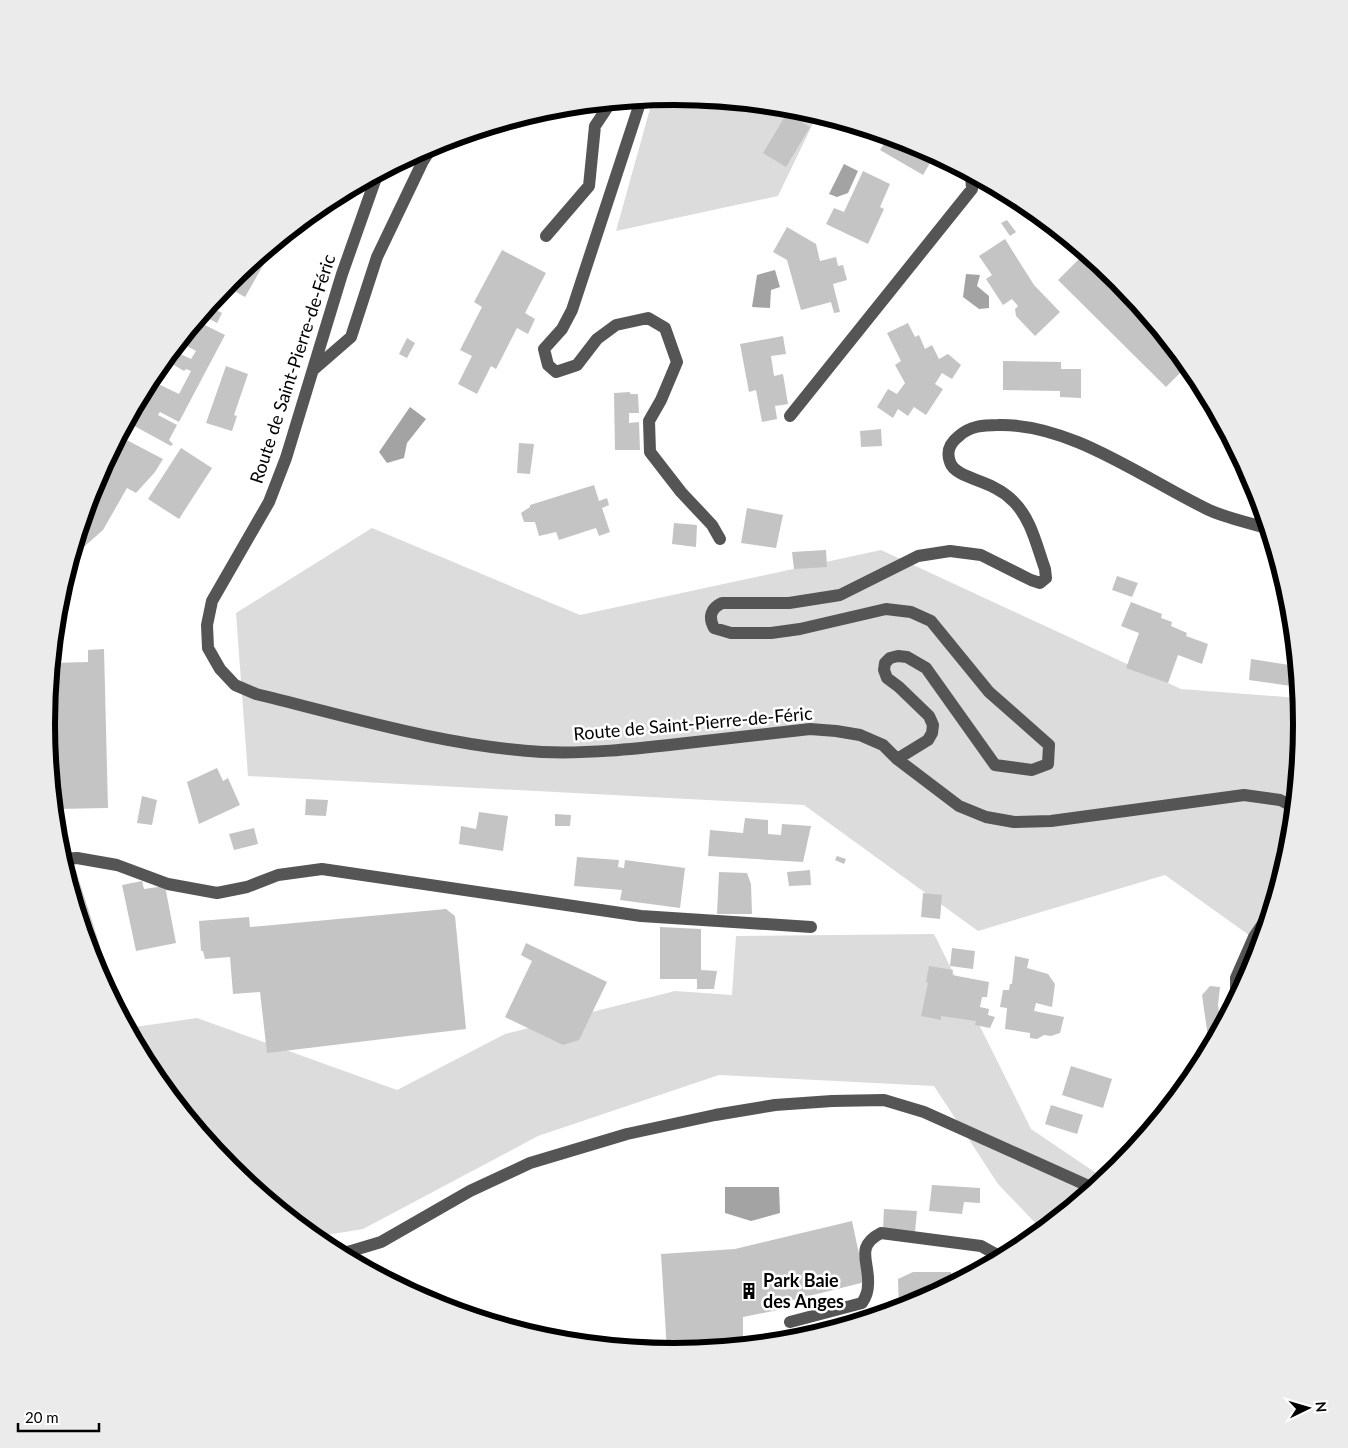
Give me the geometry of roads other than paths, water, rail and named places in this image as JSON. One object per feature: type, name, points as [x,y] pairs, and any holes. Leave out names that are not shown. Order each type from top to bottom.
[{"type":"street","points":[[639,106],[572,310],[562,329],[544,349],[548,365],[556,372],[577,365],[597,339],[616,325],[648,318],[665,328],[677,362],[661,400],[649,421],[650,452],[681,492],[712,525],[720,539]]},
{"type":"street","points":[[546,236],[589,186],[595,126],[607,109]]},
{"type":"street","points":[[313,370],[351,337],[377,257],[425,157]]},
{"type":"street","points":[[790,416],[972,189],[971,181]]},
{"type":"street","name":"Route de Saint-Pierre-de-Féric","points":[[373,184],[356,232],[286,458],[268,502],[212,601],[207,625],[208,648],[220,669],[236,685],[256,694],[435,738],[542,752],[586,753],[810,729],[860,735],[883,745],[897,759],[959,806],[986,817],[1014,822],[1051,821],[1244,795],[1280,800],[1288,804]]},
{"type":"street","points":[[897,759],[928,740],[932,733],[933,725],[929,716],[887,678],[884,670],[885,663],[890,658],[898,656],[907,657],[926,668],[995,765],[1032,770],[1048,764],[1050,744],[990,692],[931,621],[911,612],[886,609],[800,630],[771,633],[730,633],[714,628],[710,622],[711,613],[716,606],[722,603],[789,603],[840,595],[918,556],[950,551],[981,555],[1040,583],[1046,578],[1045,569],[1025,517],[1014,502],[994,487],[963,474],[950,465],[948,452],[953,440],[965,430],[984,425],[1012,424],[1046,430],[1086,446],[1211,511],[1260,526]]},
{"type":"street","points":[[1280,800],[1289,799]]},
{"type":"street","points":[[70,858],[117,865],[168,884],[217,893],[247,887],[278,875],[322,869],[641,916],[811,927]]},
{"type":"street","points":[[1236,983],[1236,978],[1256,934]]},
{"type":"street","points":[[350,1251],[381,1242],[470,1191],[530,1163],[627,1134],[714,1114],[775,1105],[884,1100],[924,1112],[1086,1185]]},
{"type":"street","points":[[790,1322],[862,1303],[867,1294],[869,1282],[864,1254],[868,1243],[873,1237],[881,1233],[982,1246],[995,1253]]},
{"type":"place","name":"Park Baie des Anges","points":[[749,1291]]}]
